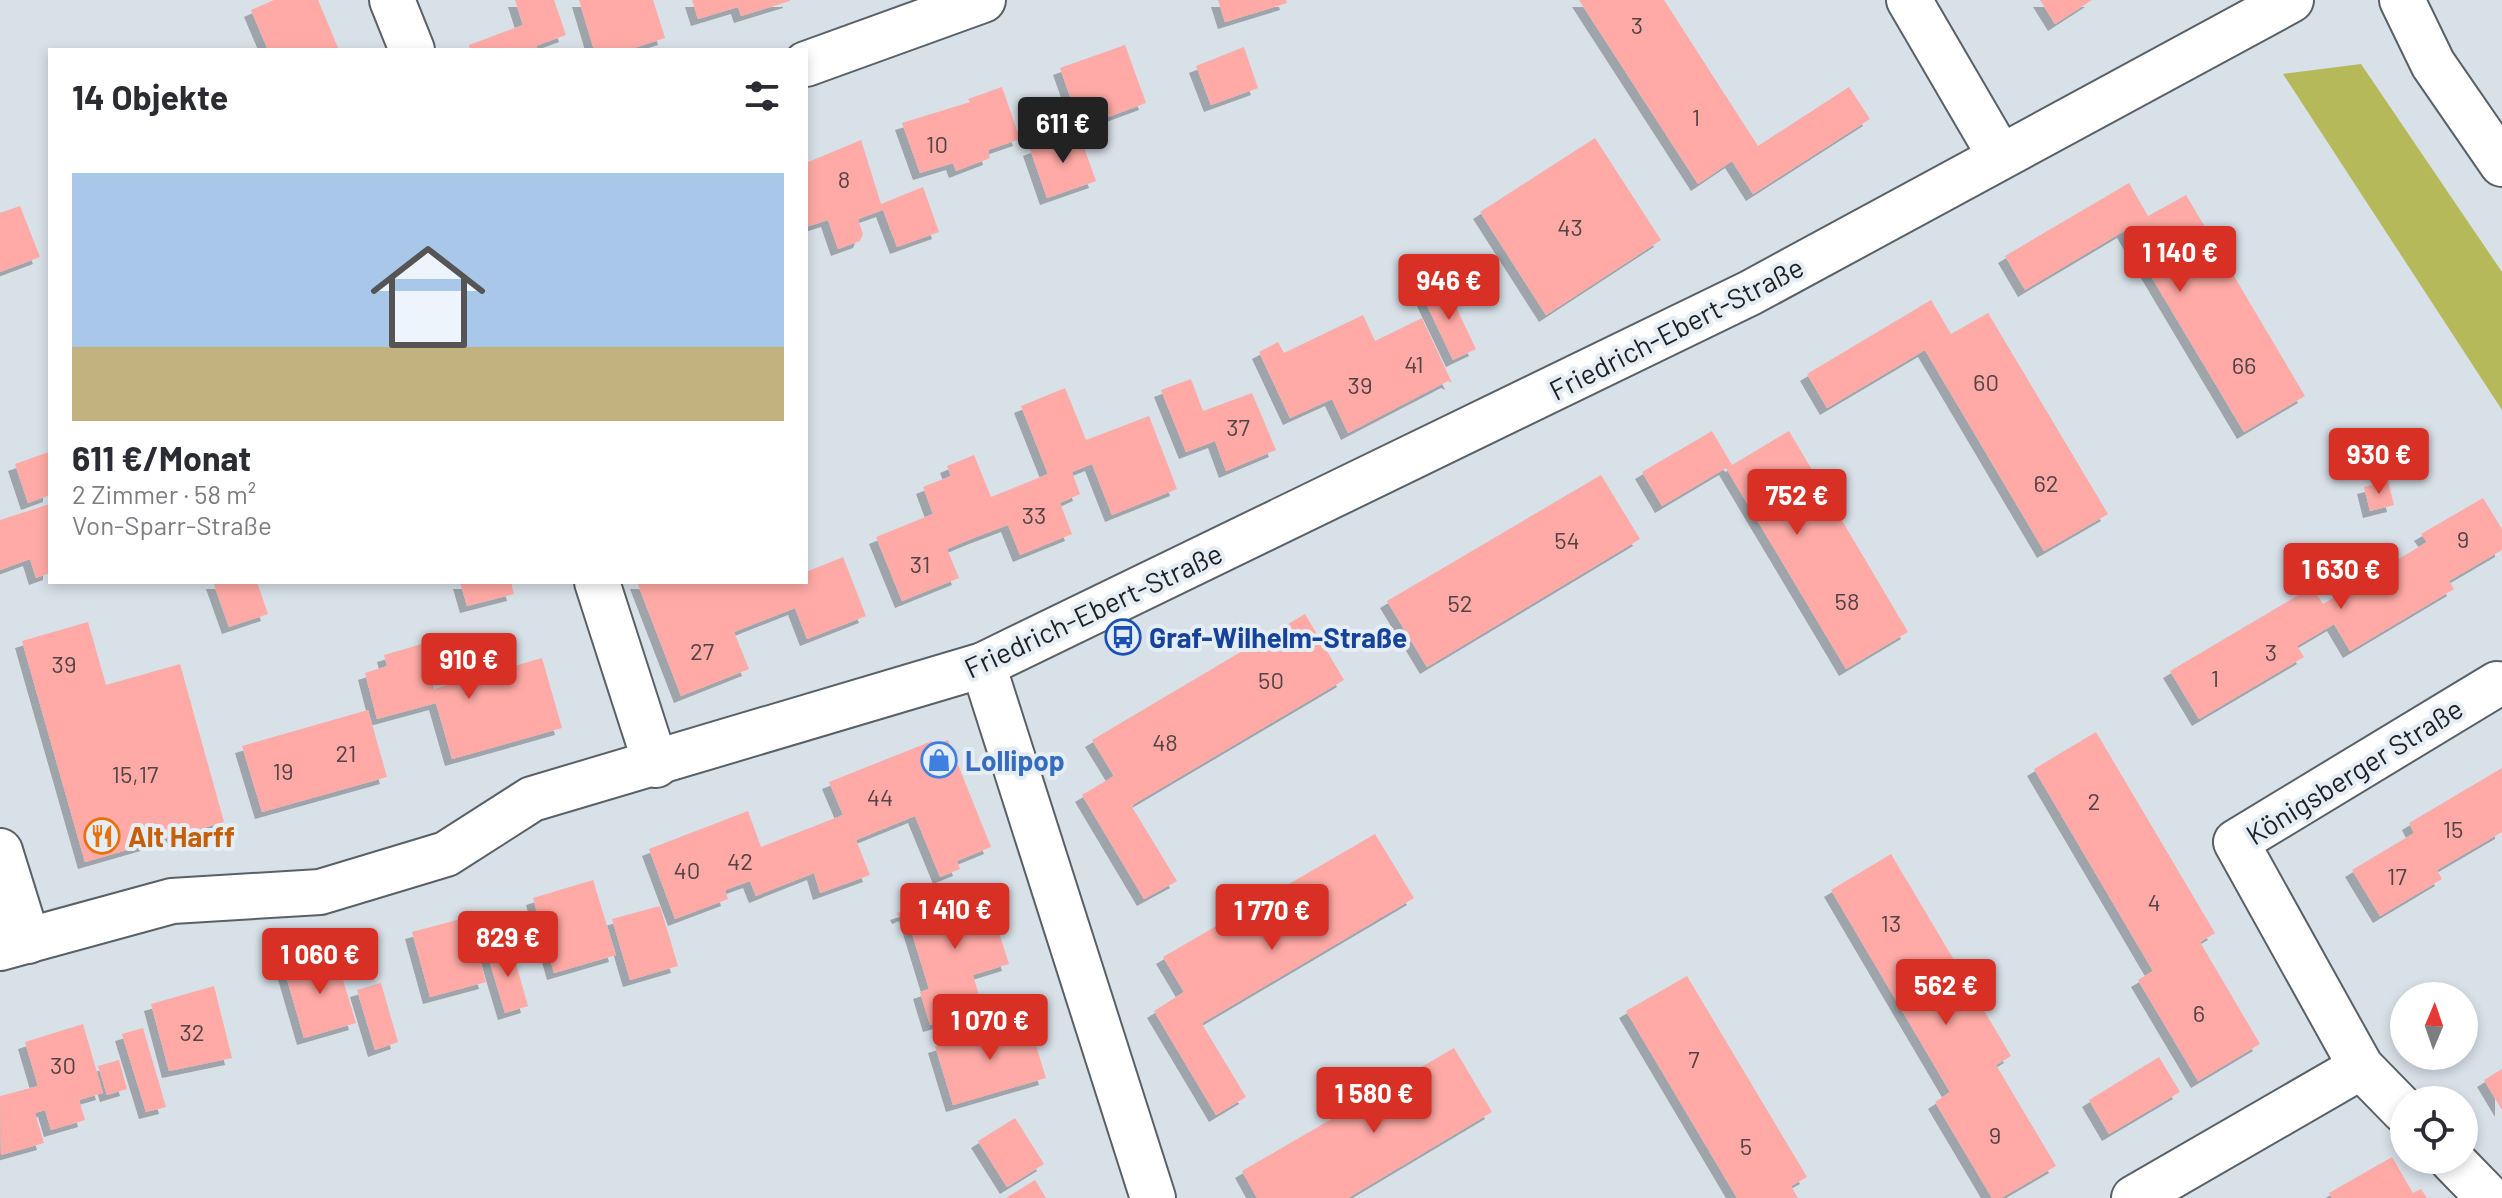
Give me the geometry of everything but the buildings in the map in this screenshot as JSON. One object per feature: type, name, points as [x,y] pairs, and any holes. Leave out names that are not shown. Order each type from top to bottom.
[{"type":"street","points":[[392,0],[411,48]]},
{"type":"street","points":[[808,63],[983,0]]},
{"type":"street","points":[[1909,0],[2000,156]]},
{"type":"street","name":"Friedrich-Ebert-Straße","points":[[14,945],[172,901],[320,892],[446,854],[532,799],[656,765],[983,665],[1750,293],[2291,0]]},
{"type":"street","points":[[2402,0],[2433,64],[2502,164]]},
{"type":"street","points":[[598,584],[656,765]]},
{"type":"street","points":[[983,665],[1153,1198]]},
{"type":"street","name":"Königsberger Straße","points":[[2390,1097],[2361,1067],[2236,842],[2497,684]]},
{"type":"street","points":[[0,851],[14,945]]},
{"type":"street","points":[[2134,1198],[2361,1067]]},
{"type":"street","points":[[2466,1174],[2489,1198]]},
{"type":"green space","points":[[2361,64],[2502,272],[2502,410],[2283,74]]},
{"type":"place","name":"Graf-Wilhelm-Straße","points":[[1123,637]]},
{"type":"place","name":"Lollipop","points":[[939,760]]},
{"type":"place","name":"Alt Harff","points":[[102,836]]}]
